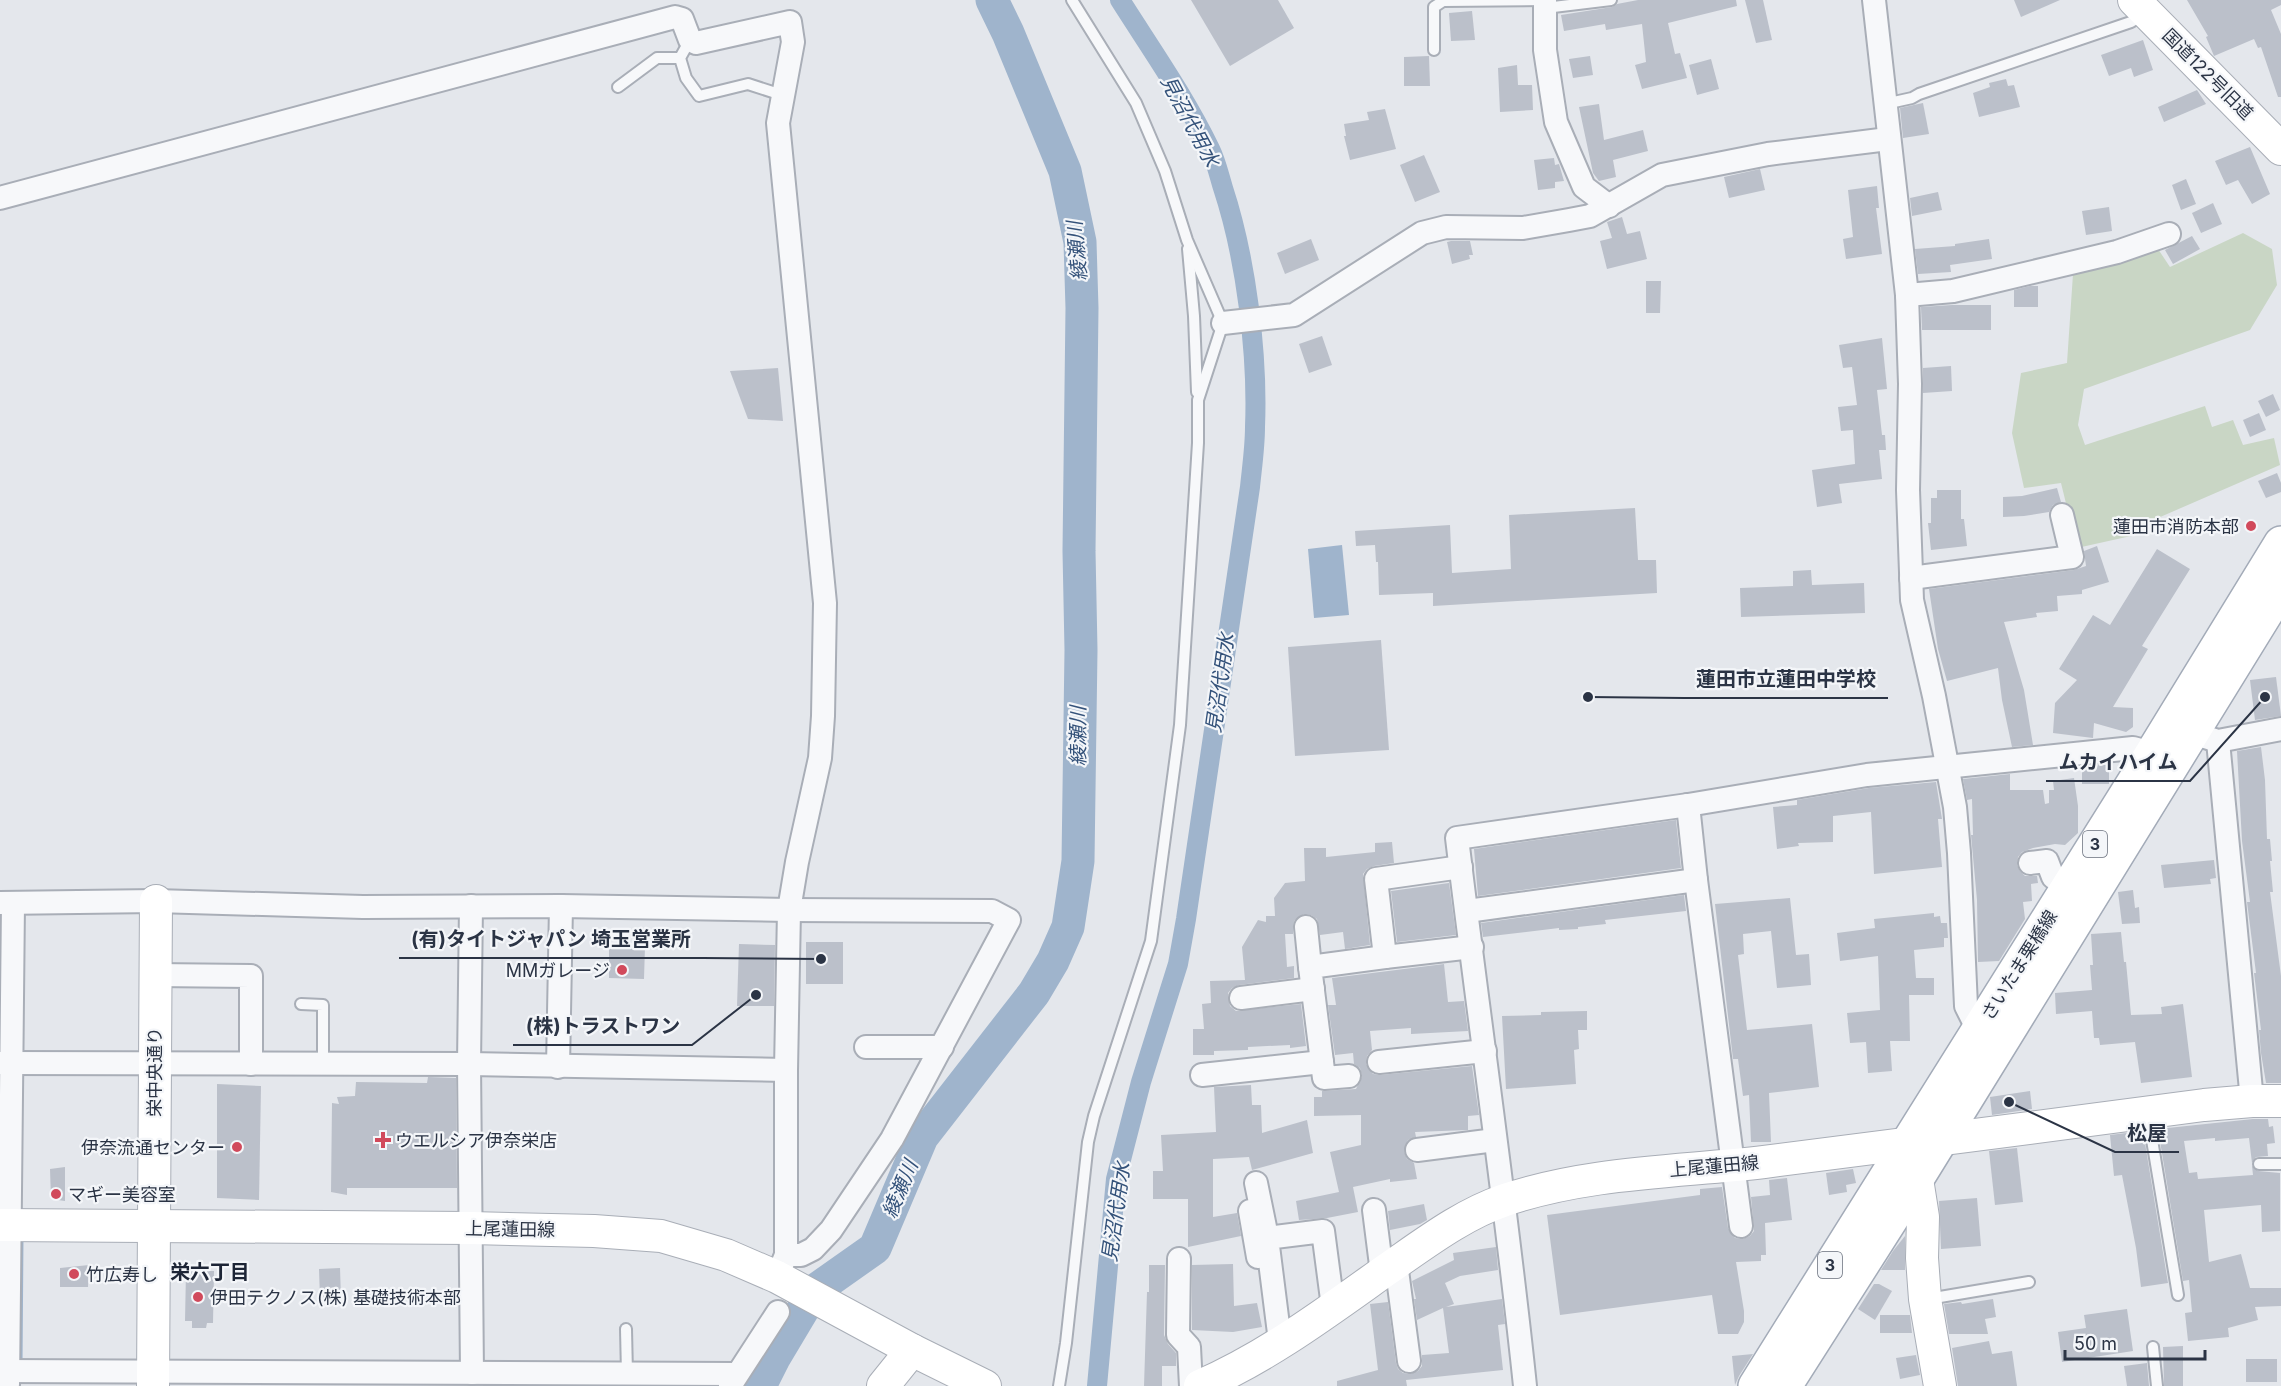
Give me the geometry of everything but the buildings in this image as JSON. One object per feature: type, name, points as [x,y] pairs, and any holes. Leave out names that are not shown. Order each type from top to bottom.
[{"type":"main road","name":"国道122号旧道","points":[[2140,6],[2278,138]]},
{"type":"main road","name":"さいたま栗橋線","points":[[1755,1386],[1908,1145],[2281,543]]},
{"type":"main road","name":"さいたま栗橋線","points":[[1785,1386],[1941,1140],[2205,737],[2281,589]]},
{"type":"main road","name":"栄中央通り","points":[[153,1379],[156,901]]},
{"type":"main road","name":"上尾蓮田線","points":[[1200,1386],[1236,1378],[1276,1345],[1455,1222],[1503,1201],[1552,1187],[1642,1173],[1733,1166],[1908,1145],[2148,1112],[2266,1101]]},
{"type":"main road","points":[[1908,1145],[1917,1179],[1923,1217],[1922,1258],[1925,1299],[1940,1386]]},
{"type":"main road","name":"上尾蓮田線","points":[[5,1226],[471,1228],[594,1231],[661,1236],[788,1274],[912,1350],[985,1386]]},
{"type":"main road","points":[[883,1386],[912,1350]]},
{"type":"street","points":[[1874,0],[1907,295],[1912,600],[1955,807],[1966,1006],[1978,1030]]},
{"type":"street","points":[[1545,3],[1545,50],[1556,122],[1584,187],[1609,206]]},
{"type":"street","points":[[0,198],[675,18],[682,19],[685,49],[696,43],[790,22],[793,42],[778,123],[825,615],[820,758],[789,910],[786,1070],[788,1274]]},
{"type":"street","points":[[1230,322],[1294,315],[1422,233],[1461,226],[1523,228],[1590,216],[1662,175],[1768,154],[1888,140]]},
{"type":"street","points":[[1907,295],[1953,291],[2117,252],[2169,234]]},
{"type":"street","points":[[1911,578],[2072,557],[2062,515]]},
{"type":"street","points":[[2266,1101],[2205,737],[2281,729]]},
{"type":"street","points":[[1525,1386],[1508,1226],[1457,838],[1688,805],[1867,775],[2133,748],[2152,753]]},
{"type":"street","points":[[1688,805],[1741,1226]]},
{"type":"street","points":[[2030,863],[2047,861],[2053,878],[2068,887]]},
{"type":"street","points":[[1385,957],[1376,879],[1461,867]]},
{"type":"street","points":[[1467,911],[1696,880]]},
{"type":"street","points":[[778,1312],[733,1380],[627,1374],[472,1373],[294,1379],[6,1376],[7,903],[156,901],[363,907],[561,906],[992,911],[1009,920],[892,1139],[831,1230],[813,1249],[801,1256],[788,1274]]},
{"type":"street","points":[[471,906],[469,1064],[472,1373]]},
{"type":"street","points":[[558,1067],[561,906]]},
{"type":"street","points":[[1306,927],[1324,1078],[1349,1076]]},
{"type":"street","points":[[1310,967],[1472,947]]},
{"type":"street","points":[[154,975],[251,976],[251,1064]]},
{"type":"street","points":[[1241,998],[1313,989]]},
{"type":"street","points":[[866,1047],[942,1047]]},
{"type":"street","points":[[1379,1062],[1485,1051]]},
{"type":"street","points":[[1202,1075],[1322,1062]]},
{"type":"street","points":[[6,1063],[469,1064],[786,1070]]},
{"type":"street","points":[[1417,1150],[1495,1140]]},
{"type":"street","points":[[1256,1183],[1267,1238],[1276,1345]]},
{"type":"street","points":[[1374,1210],[1409,1361]]},
{"type":"street","points":[[1250,1211],[1276,1345]]},
{"type":"street","points":[[1267,1238],[1323,1231],[1333,1307]]},
{"type":"street","points":[[1179,1259],[1178,1335],[1189,1347],[1191,1386]]},
{"type":"lane","points":[[1072,0],[1136,103],[1165,171],[1187,240],[1230,322],[1198,400]]},
{"type":"lane","points":[[1434,50],[1434,7],[1443,1],[1545,3],[1611,0]]},
{"type":"lane","points":[[1885,104],[1912,98],[2131,22],[2140,6]]},
{"type":"lane","points":[[618,87],[657,58],[685,49],[686,78],[699,96],[748,84],[782,95]]},
{"type":"lane","points":[[1059,1386],[1066,1343],[1088,1142],[1094,1116],[1151,941],[1180,725],[1198,443],[1194,316],[1187,240]]},
{"type":"lane","points":[[302,1004],[323,1005],[323,1064]]},
{"type":"lane","points":[[2148,1112],[2178,1295]]},
{"type":"lane","points":[[2259,1164],[2281,1164]]},
{"type":"lane","points":[[1925,1299],[2029,1282]]},
{"type":"lane","points":[[626,1329],[627,1374]]},
{"type":"lane","points":[[2152,1347],[2157,1386]]},
{"type":"green space","points":[[2243,233],[2272,249],[2277,285],[2250,330],[2084,389],[2078,425],[2085,445],[2205,406],[2212,427],[2233,420],[2243,445],[2274,438],[2280,465],[2151,521],[2131,536],[2077,548],[2061,483],[2024,488],[2012,433],[2021,373],[2067,363],[2073,274],[2156,246],[2170,267]]},
{"type":"water","points":[[1342,545],[1349,615],[1314,618],[1308,549]]},
{"type":"waterway","name":"綾瀬川","points":[[760,1386],[814,1291],[875,1248],[922,1137],[1034,993],[1053,961],[1068,927],[1078,861],[1081,650],[1079,551],[1082,308],[1080,242],[1065,171],[992,0]]},
{"type":"waterway","name":"見沼代用水","points":[[1097,1386],[1116,1179],[1141,1082],[1178,964],[1250,487],[1255,427],[1254,369],[1249,306],[1238,245],[1216,163],[1190,111],[1120,0]]},
{"type":"waterway","points":[[20,1365],[21,1236]]},
{"type":"place","name":"蓮田市消防本部","points":[[2251,526]]},
{"type":"place","name":"蓮田市立蓮田中学校","points":[[1588,697]]},
{"type":"place","name":"ムカイハイム","points":[[2265,697]]},
{"type":"place","name":"(有)タイトジャパン 埼玉営業所","points":[[821,959]]},
{"type":"place","name":"MMガレージ","points":[[622,970]]},
{"type":"place","name":"(株)トラストワン","points":[[756,995]]},
{"type":"place","name":"松屋","points":[[2009,1102]]},
{"type":"place","name":"ウエルシア伊奈栄店","points":[[383,1140]]},
{"type":"place","name":"伊奈流通センター","points":[[237,1147]]},
{"type":"place","name":"マギー美容室","points":[[56,1194]]},
{"type":"place","name":"竹広寿し","points":[[74,1274]]},
{"type":"place","name":"伊田テクノス(株) 基礎技術本部","points":[[198,1297]]},
{"type":"district","name":"栄六丁目","points":[[210,1272]]}]
